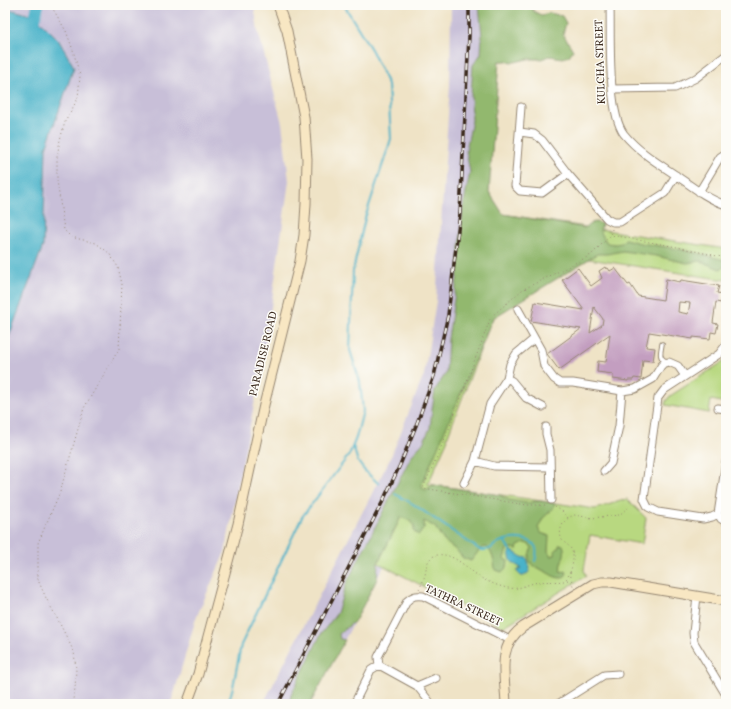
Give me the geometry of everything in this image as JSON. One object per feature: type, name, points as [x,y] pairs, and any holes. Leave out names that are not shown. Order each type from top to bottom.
[{"type":"street","name":"PARADISE ROAD","points":[[187,704],[198,674],[238,524],[264,405],[300,261],[304,235],[307,159],[304,117],[286,31],[278,5]]},
{"type":"street","name":"KULCHA STREET","points":[[610,5],[612,89],[615,113],[623,133],[640,151],[699,192],[726,205]]},
{"type":"street","points":[[612,89],[675,88],[696,78],[726,55]]},
{"type":"street","points":[[522,107],[515,186],[520,190],[542,193],[568,174]]},
{"type":"street","points":[[520,132],[534,134],[542,140],[568,174],[607,219],[613,222],[620,222],[665,193],[676,175]]},
{"type":"street","points":[[699,192],[720,157],[726,153]]},
{"type":"street","points":[[518,309],[541,350],[544,366],[554,380],[560,383],[573,383],[622,391],[635,389],[653,379],[661,366],[668,362],[678,366],[685,376]]},
{"type":"street","points":[[464,483],[475,462],[490,404],[506,378],[510,364],[516,354],[534,339]]},
{"type":"street","points":[[718,514],[703,519],[658,512],[648,507],[644,499],[658,398],[664,390],[719,354],[726,345]]},
{"type":"street","points":[[506,378],[512,381],[526,398],[543,407]]},
{"type":"street","points":[[604,472],[611,463],[619,426],[622,391]]},
{"type":"street","points":[[718,408],[726,409]]},
{"type":"street","points":[[546,427],[550,450],[551,500]]},
{"type":"street","points":[[475,462],[494,466],[550,467]]},
{"type":"street","points":[[726,462],[718,514],[721,519],[726,522]]},
{"type":"street","points":[[506,704],[504,658],[506,648],[510,640],[516,632],[523,627],[585,588],[602,582],[611,582],[726,601]]},
{"type":"street","name":"TATHRA STREET","points":[[354,704],[371,670],[379,665],[378,657],[406,601],[410,597],[417,595],[423,596],[510,640]]},
{"type":"street","points":[[697,596],[693,634],[694,642],[726,695]]},
{"type":"street","points":[[379,665],[418,686],[430,701]]},
{"type":"street","points":[[558,704],[604,675],[618,674]]},
{"type":"street","points":[[418,686],[436,678]]},
{"type":"lane","points":[[662,344],[660,355],[661,358],[668,362]]},
{"type":"path","points":[[48,5],[53,9],[66,31],[74,50],[80,76],[78,98],[66,122],[60,140],[57,157],[57,180],[64,230],[71,237],[96,243],[109,253],[118,266],[122,284],[119,349],[84,408],[60,492],[38,543],[38,580],[74,652],[76,669],[75,689],[72,704]]},
{"type":"path","points":[[613,222],[611,235],[726,258]]},
{"type":"path","points":[[566,580],[572,563],[572,550],[564,542],[560,535],[561,527],[565,521],[574,515],[588,518],[619,514],[628,508]]},
{"type":"path","points":[[417,595],[417,592],[425,577],[426,567],[432,558],[436,556],[452,558],[465,564],[470,570],[483,579],[506,587],[513,588],[539,582],[561,582],[566,580],[572,582]]},
{"type":"path","points":[[570,571],[574,586]]},
{"type":"shaded area","points":[[5,5],[254,5],[258,31],[282,123],[289,181],[265,349],[225,552],[196,618],[171,704],[5,704]]},
{"type":"shaded area","points":[[451,5],[500,5],[499,61],[489,192],[478,281],[416,486],[379,564],[384,566],[310,704],[263,704],[390,459],[424,375],[436,301],[450,85]]},
{"type":"green space","points":[[479,5],[533,5],[533,11],[541,15],[550,13],[562,16],[566,23],[563,34],[573,50],[569,56],[563,58],[550,56],[541,59],[527,59],[515,62],[499,61],[489,192],[503,214],[585,228],[591,223],[597,222],[602,224],[600,231],[607,243],[622,243],[625,239],[640,243],[679,249],[725,260],[726,266],[720,269],[700,261],[687,263],[623,251],[597,254],[493,318],[422,484],[422,488],[426,490],[433,485],[500,495],[509,500],[526,503],[539,501],[555,503],[553,509],[543,518],[538,528],[541,533],[549,536],[548,551],[551,556],[555,555],[555,551],[560,544],[563,545],[564,556],[560,568],[561,572],[567,571],[566,575],[562,578],[556,577],[532,565],[529,554],[532,548],[530,545],[525,543],[518,546],[517,550],[514,548],[507,549],[504,559],[508,561],[507,567],[502,572],[495,570],[491,552],[487,547],[481,548],[471,561],[463,558],[457,551],[444,541],[435,527],[424,521],[424,528],[419,535],[414,532],[412,522],[401,517],[378,563],[377,579],[355,621],[339,634],[340,639],[345,640],[310,704],[289,704],[291,695],[321,634],[337,613],[346,584],[396,486],[412,455],[423,443],[430,428],[435,390],[446,373],[448,339],[458,273],[463,207],[470,172],[466,151],[472,120],[471,95],[473,65],[481,54],[482,36]]},
{"type":"green space","points":[[489,192],[503,214],[726,249],[726,280],[589,259],[493,317],[447,438],[448,439],[428,484],[595,509],[627,499],[646,518],[642,544],[590,535],[584,570],[586,576],[503,627],[378,563],[416,486],[435,443]]},
{"type":"green space","points":[[726,360],[726,403],[711,400],[709,413],[665,405],[670,396]]},
{"type":"water","points":[[13,10],[35,16],[58,39],[74,67],[46,148],[43,246],[5,347],[5,12]]},
{"type":"water","points":[[511,550],[522,557],[527,558],[530,568],[529,572],[524,576],[521,576],[517,572],[521,568],[511,560],[509,552]]},
{"type":"building","points":[[605,267],[610,271],[615,268],[628,285],[630,284],[638,296],[663,300],[666,279],[719,286],[717,293],[722,294],[721,303],[716,302],[713,323],[718,324],[716,333],[711,332],[710,339],[693,337],[693,339],[649,332],[646,347],[655,348],[653,361],[643,360],[641,379],[634,378],[633,380],[628,381],[613,379],[613,374],[597,372],[598,361],[606,362],[610,334],[559,370],[547,354],[581,329],[531,321],[535,302],[584,310],[562,280],[578,268],[591,286],[602,278],[599,271]],"holes":[[[679,302],[690,303],[688,314],[678,312]],[[594,307],[603,319],[602,325],[590,333]]]},
{"type":"waterway","points":[[32,32],[38,5]]},
{"type":"waterway","points":[[228,704],[233,687],[241,645],[302,517],[349,455],[356,438],[363,411],[360,382],[350,350],[353,271],[365,218],[391,139],[388,85],[372,51],[344,5]]},
{"type":"waterway","points":[[353,446],[358,462],[379,484]]},
{"type":"waterway","points":[[395,494],[413,504],[480,550],[491,548],[499,542],[506,540],[520,539],[529,541],[536,548],[535,561]]},
{"type":"waterway","points":[[504,540],[511,552]]},
{"type":"railway","points":[[278,704],[382,503],[400,465],[434,376],[448,315],[460,213],[469,36],[469,5]]}]
